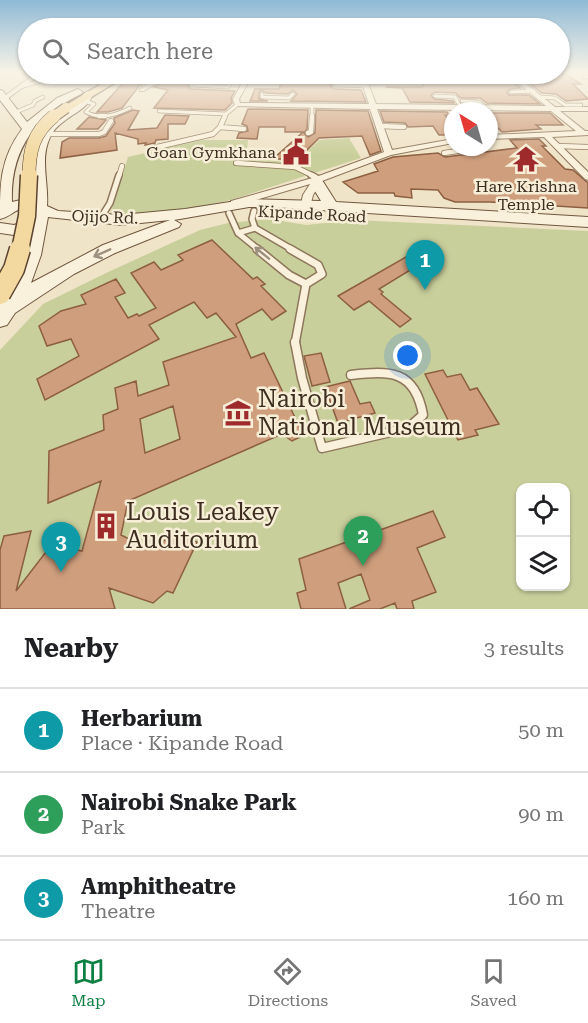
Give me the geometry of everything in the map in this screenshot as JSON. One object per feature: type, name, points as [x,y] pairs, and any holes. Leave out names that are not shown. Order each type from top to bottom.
[{"type":"main road","points":[[2,211],[1,180],[12,147],[25,127],[64,99]]},
{"type":"main road","points":[[0,267],[14,226],[20,148],[30,132],[61,108],[78,99]]},
{"type":"main road","points":[[3,307],[27,271],[36,243],[39,154],[45,134],[81,99]]},
{"type":"main road","points":[[8,105],[39,115]]},
{"type":"main road","points":[[8,105],[25,127]]},
{"type":"main road","points":[[3,307],[8,282],[23,244],[28,212],[29,159],[34,140],[61,108]]},
{"type":"main road","points":[[311,195],[331,206]]},
{"type":"main road","name":"Kipande Road","points":[[38,215],[125,228],[254,211],[311,195],[331,206],[588,222]]},
{"type":"main road","name":"Kipande Road","points":[[213,209],[311,195],[588,229]]},
{"type":"main road","name":"Ojijo Rd.","points":[[2,211],[25,203],[38,215],[149,219],[213,209]]},
{"type":"main road","points":[[0,228],[19,229],[38,215]]},
{"type":"main road","points":[[3,307],[82,263],[148,232],[176,223]]},
{"type":"street","points":[[236,99],[237,105],[273,102],[312,107],[444,105]]},
{"type":"street","points":[[371,99],[389,153]]},
{"type":"street","points":[[544,99],[586,134]]},
{"type":"street","points":[[498,108],[584,107]]},
{"type":"street","points":[[545,134],[588,177]]},
{"type":"street","points":[[498,137],[586,134]]},
{"type":"street","points":[[213,209],[282,191],[311,195],[389,153],[444,143]]},
{"type":"street","points":[[282,191],[311,195]]},
{"type":"lane","points":[[8,105],[33,105],[38,99]]},
{"type":"lane","points":[[90,99],[94,104],[86,112],[90,115],[116,115],[130,108]]},
{"type":"lane","points":[[267,99],[273,102],[283,99]]},
{"type":"lane","points":[[557,99],[565,105],[584,107]]},
{"type":"lane","points":[[153,148],[213,134],[220,127],[226,114],[237,105]]},
{"type":"lane","points":[[308,133],[311,132],[312,107]]},
{"type":"lane","points":[[159,111],[226,114]]},
{"type":"lane","points":[[45,134],[99,134],[104,132],[111,121]]},
{"type":"lane","points":[[380,126],[404,127]]},
{"type":"lane","points":[[220,127],[244,129]]},
{"type":"lane","points":[[557,146],[588,147]]},
{"type":"lane","points":[[236,163],[295,167],[311,195]]},
{"type":"lane","points":[[100,219],[110,203],[122,166]]},
{"type":"lane","points":[[254,211],[252,219],[255,228],[318,265],[322,274],[306,284],[295,341],[302,378],[322,448],[408,428],[423,415],[422,407],[410,380],[405,376],[389,372],[351,375]]},
{"type":"lane","points":[[229,213],[238,233],[289,275],[306,284]]},
{"type":"lane","points":[[238,233],[255,228]]},
{"type":"green space","points":[[349,138],[361,158],[231,200],[170,213],[109,217],[128,157],[202,140],[248,140],[246,158],[264,157],[265,160],[288,162],[301,168],[312,163],[303,156],[319,140]]},
{"type":"green space","points":[[270,219],[306,225],[354,220],[588,231],[588,609],[0,609],[0,350],[43,304],[200,230],[228,223]]},
{"type":"building","points":[[108,99],[129,99],[122,108],[97,112]]},
{"type":"building","points":[[161,99],[231,99],[232,103],[225,110],[154,108]]},
{"type":"building","points":[[365,99],[366,102],[291,101]]},
{"type":"building","points":[[409,99],[454,102],[410,102]]},
{"type":"building","points":[[482,99],[534,99],[540,104],[498,103]]},
{"type":"building","points":[[248,109],[308,110],[307,129],[304,133],[308,137],[315,133],[316,110],[368,111],[381,151],[370,155],[362,136],[319,138],[295,162],[290,159],[273,159],[303,132],[285,132],[285,127],[259,127],[257,139],[237,138],[239,133],[248,131],[247,126],[242,124]]},
{"type":"building","points":[[133,110],[139,111],[128,130],[157,128],[165,115],[189,116],[185,124],[168,124],[168,139],[156,140],[155,143],[145,145],[146,143],[138,144],[138,139],[115,133],[117,150],[60,158],[62,142],[69,138],[106,136],[115,123],[114,118]]},
{"type":"building","points":[[380,111],[444,112],[444,135],[439,135],[433,126],[408,127],[405,123],[384,122]]},
{"type":"building","points":[[498,113],[550,113],[563,125],[536,125],[541,129],[502,132],[498,128]]},
{"type":"building","points":[[89,117],[106,120],[98,129],[77,129]]},
{"type":"building","points":[[539,139],[546,146],[542,146],[565,169],[573,170],[588,183],[588,208],[455,202],[444,198],[438,190],[411,189],[412,198],[395,196],[394,193],[358,193],[343,182],[378,171],[374,164],[393,157],[438,153],[445,157],[498,156],[498,150],[517,148],[510,140]]},
{"type":"building","points":[[212,240],[253,279],[257,277],[265,284],[261,286],[286,311],[272,320],[262,309],[236,324],[251,358],[264,353],[300,428],[300,437],[292,441],[282,434],[128,501],[121,535],[149,549],[178,533],[197,542],[173,593],[167,591],[153,603],[109,588],[115,609],[0,609],[0,550],[4,536],[31,531],[16,591],[52,544],[82,551],[101,481],[48,503],[49,451],[104,430],[103,415],[118,409],[115,388],[136,381],[138,396],[169,385],[163,362],[236,337],[216,313],[207,318],[194,302],[149,325],[159,339],[45,400],[37,379],[79,356],[71,339],[47,346],[39,326],[61,311],[86,304],[81,295],[116,279],[125,293],[115,297],[128,318],[137,314],[139,316],[156,308],[131,273],[154,262],[161,270],[183,260],[178,255]],"holes":[[[173,406],[180,439],[145,453],[140,419]]]},
{"type":"building","points":[[413,253],[425,261],[379,289],[383,292],[381,294],[411,319],[400,327],[369,301],[354,310],[338,296]]},
{"type":"building","points":[[321,353],[330,382],[312,386],[304,356]]},
{"type":"building","points":[[443,370],[447,377],[461,374],[470,390],[477,388],[499,424],[475,430],[478,435],[458,440],[425,374]]},
{"type":"building","points":[[350,381],[360,404],[370,402],[375,413],[338,423],[325,387]]},
{"type":"building","points":[[433,511],[445,537],[417,548],[436,592],[412,601],[414,609],[397,609],[395,603],[380,609],[349,609],[370,600],[361,574],[338,583],[346,609],[301,609],[297,593],[306,590],[299,559]]},
{"type":"place","name":"Goan Gymkhana","points":[[296,152]]},
{"type":"place","name":"Hare Krishna Temple","points":[[526,159]]},
{"type":"place","name":"Herbarium","points":[[425,290]]},
{"type":"place","name":"Nairobi National Museum","points":[[238,413]]},
{"type":"place","name":"Louis Leakey Auditorium","points":[[106,526]]},
{"type":"place","name":"Nairobi Snake Park","points":[[363,566]]},
{"type":"place","name":"Amphitheatre","points":[[61,572]]}]
